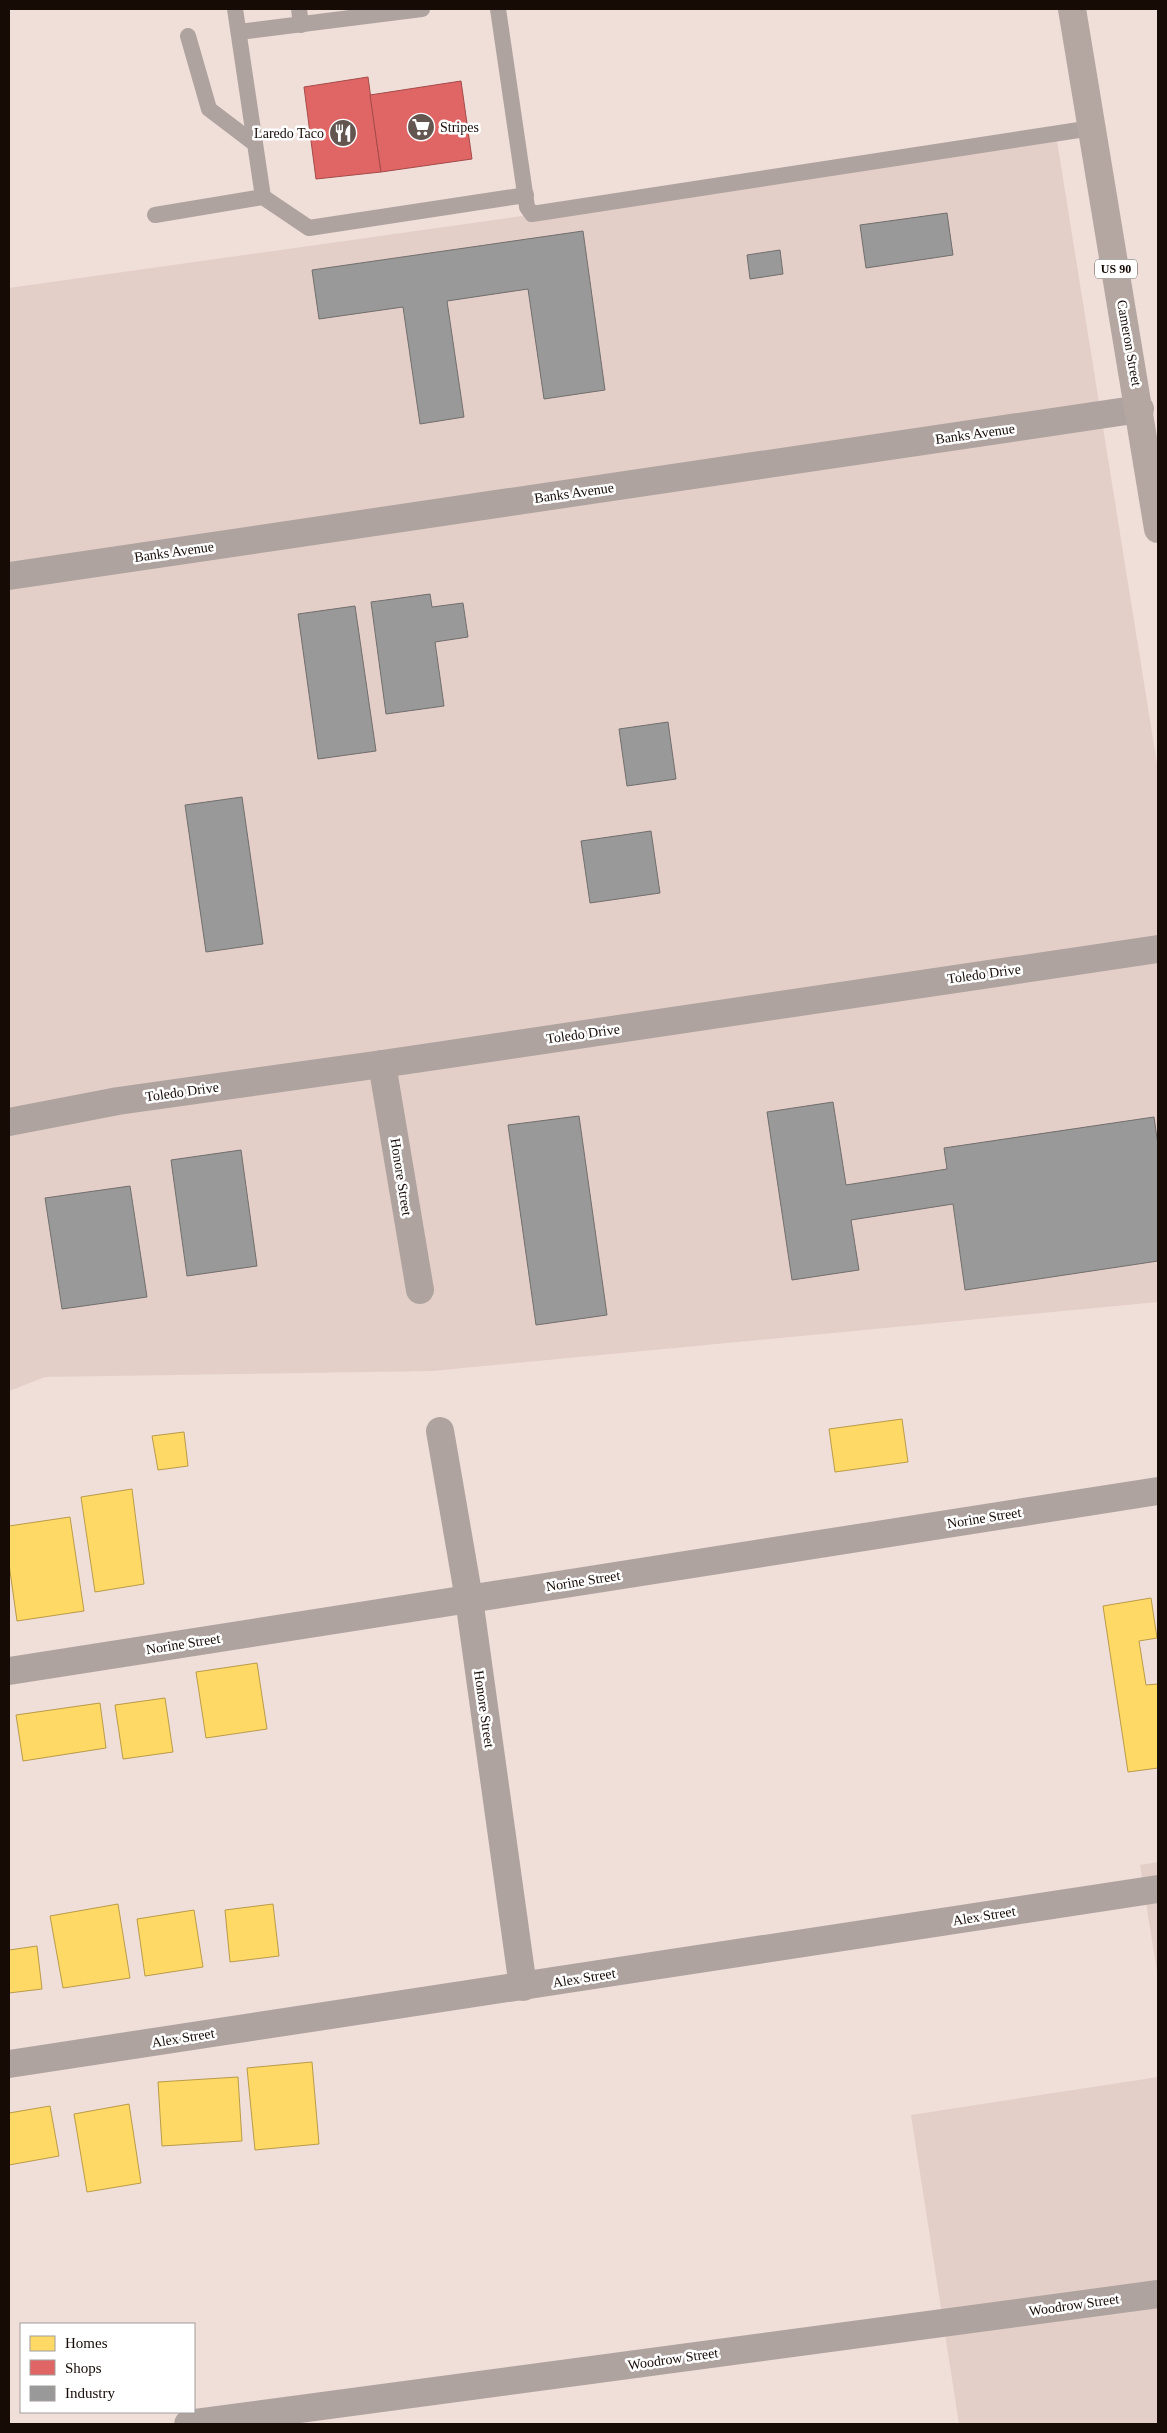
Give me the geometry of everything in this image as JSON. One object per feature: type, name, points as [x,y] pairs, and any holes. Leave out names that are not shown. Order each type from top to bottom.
[{"type":"main road","name":"Cameron Street","points":[[1072,9],[1140,410],[1158,529]]},
{"type":"street","name":"Banks Avenue","points":[[9,576],[1140,410]]},
{"type":"street","name":"Toledo Drive","points":[[9,1122],[118,1100],[382,1064],[1158,948]]},
{"type":"street","name":"Honore Street","points":[[382,1064],[420,1290]]},
{"type":"street","name":"Honore Street","points":[[440,1431],[469,1599],[523,1987]]},
{"type":"street","name":"Norine Street","points":[[9,1671],[1158,1491]]},
{"type":"street","name":"Alex Street","points":[[9,2064],[1158,1889]]},
{"type":"street","name":"Woodrow Street","points":[[188,2424],[1158,2294]]},
{"type":"lane","points":[[235,9],[263,197]]},
{"type":"lane","points":[[239,32],[300,17],[422,9]]},
{"type":"lane","points":[[498,9],[527,207],[532,214],[1092,128]]},
{"type":"lane","points":[[188,36],[209,109],[255,144]]},
{"type":"lane","points":[[155,215],[263,197],[309,228],[526,195]]},
{"type":"shaded area","points":[[1057,141],[1158,770],[1158,1302],[432,1371],[45,1377],[9,1391],[9,288]]},
{"type":"shaded area","points":[[1158,1862],[1158,1978],[1140,1865]]},
{"type":"shaded area","points":[[1158,2077],[1158,2424],[959,2424],[911,2115]]},
{"type":"building: Homes","points":[[902,1419],[908,1462],[835,1472],[829,1429]]},
{"type":"building: Homes","points":[[184,1432],[188,1466],[158,1470],[152,1436]]},
{"type":"building: Homes","points":[[132,1489],[144,1584],[95,1592],[81,1497]]},
{"type":"building: Homes","points":[[70,1517],[84,1611],[17,1621],[9,1564],[9,1526]]},
{"type":"building: Homes","points":[[1151,1598],[1157,1638],[1139,1641],[1146,1685],[1158,1684],[1158,1768],[1128,1772],[1103,1606]]},
{"type":"building: Homes","points":[[257,1663],[267,1729],[206,1738],[196,1672]]},
{"type":"building: Homes","points":[[165,1698],[173,1752],[123,1759],[115,1705]]},
{"type":"building: Homes","points":[[100,1703],[106,1748],[23,1761],[16,1715]]},
{"type":"building: Homes","points":[[118,1904],[130,1978],[63,1988],[50,1916]]},
{"type":"building: Homes","points":[[273,1904],[279,1956],[230,1962],[225,1910]]},
{"type":"building: Homes","points":[[194,1910],[203,1967],[145,1976],[137,1919]]},
{"type":"building: Homes","points":[[37,1946],[42,1989],[9,1993],[9,1950]]},
{"type":"building: Homes","points":[[312,2062],[319,2144],[255,2150],[247,2068]]},
{"type":"building: Homes","points":[[238,2077],[242,2141],[162,2146],[158,2082]]},
{"type":"building: Homes","points":[[129,2104],[141,2183],[87,2192],[74,2114]]},
{"type":"building: Homes","points":[[50,2106],[59,2156],[9,2165],[9,2113]]},
{"type":"building: Shops","name":"Laredo Taco","points":[[368,77],[381,172],[316,179],[304,87]]},
{"type":"building: Shops","name":"Stripes","points":[[461,81],[472,159],[381,172],[370,95]]},
{"type":"building: Industry","points":[[947,213],[953,255],[866,268],[860,225]]},
{"type":"building: Industry","points":[[583,231],[605,390],[544,399],[528,289],[447,301],[464,417],[420,424],[403,307],[319,319],[312,270]]},
{"type":"building: Industry","points":[[780,250],[783,274],[750,279],[747,255]]},
{"type":"building: Industry","points":[[430,594],[432,607],[463,603],[468,637],[435,642],[444,706],[386,714],[371,602]]},
{"type":"building: Industry","points":[[355,606],[376,751],[318,759],[298,614]]},
{"type":"building: Industry","points":[[668,722],[676,779],[627,786],[619,729]]},
{"type":"building: Industry","points":[[242,797],[263,944],[206,952],[185,805]]},
{"type":"building: Industry","points":[[651,831],[660,893],[590,903],[581,841]]},
{"type":"building: Industry","points":[[833,1102],[846,1185],[947,1169],[944,1148],[1154,1117],[1158,1145],[1158,1261],[965,1290],[953,1204],[851,1220],[859,1270],[792,1280],[767,1112]]},
{"type":"building: Industry","points":[[579,1116],[607,1315],[536,1325],[508,1125]]},
{"type":"building: Industry","points":[[241,1150],[257,1266],[187,1276],[171,1160]]},
{"type":"building: Industry","points":[[130,1186],[147,1297],[62,1309],[45,1198]]},
{"type":"place","name":"Stripes","points":[[421,127]]},
{"type":"place","name":"Laredo Taco","points":[[343,133]]}]
